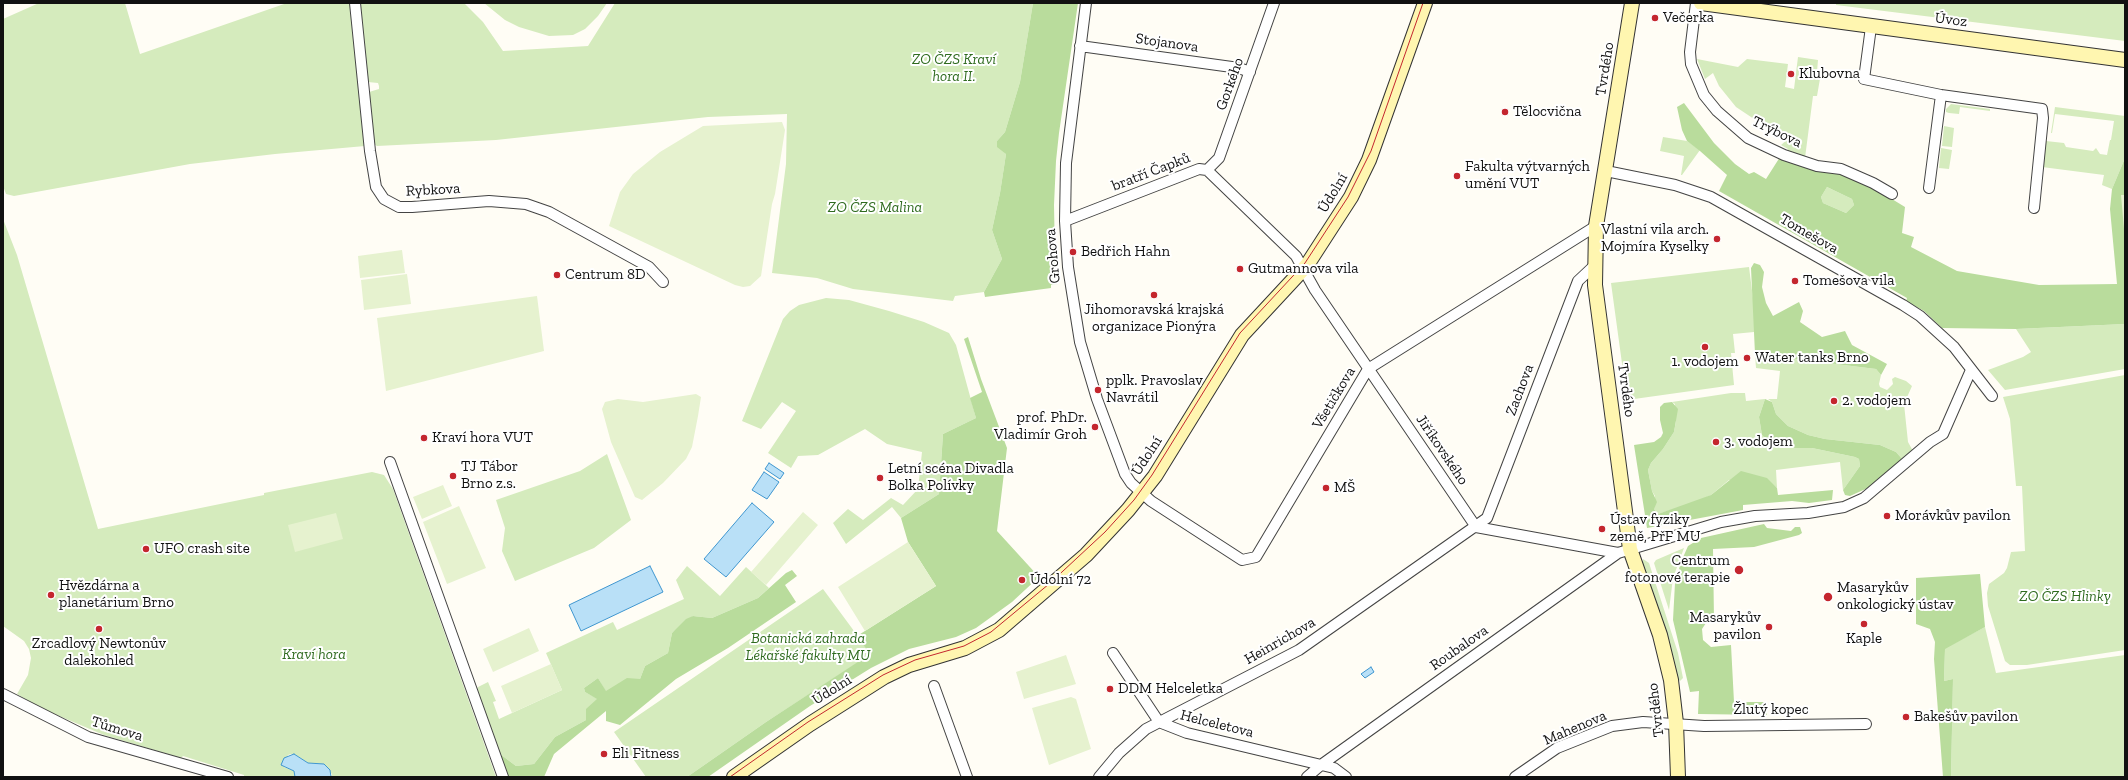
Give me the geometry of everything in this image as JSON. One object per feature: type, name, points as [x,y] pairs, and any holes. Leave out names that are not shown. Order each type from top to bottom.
[{"type":"street","name":"Rybkova","points":[[355,3],[370,151],[376,187],[384,199],[399,207],[489,201],[526,204],[549,212],[649,266],[663,282]]},
{"type":"street","name":"Grohova","points":[[1086,3],[1066,162],[1065,221],[1068,267],[1082,349],[1097,399],[1125,474],[1131,483],[1142,493]]},
{"type":"street","name":"Gorkého","points":[[1207,170],[1219,158],[1274,3]]},
{"type":"street","name":"Údolní","points":[[734,777],[810,724],[884,677],[909,665],[973,644],[1005,625],[1086,555],[1142,493],[1242,335],[1304,269],[1351,197],[1366,169],[1425,3]]},
{"type":"street","name":"Tvrdého","points":[[1632,3],[1596,226],[1595,265],[1624,551],[1660,635],[1671,680],[1676,723],[1678,777]]},
{"type":"street","name":"Trýbova","points":[[1696,3],[1690,52],[1691,64],[1704,95],[1717,111],[1748,138],[1784,155],[1817,166],[1840,169],[1873,183],[1892,194]]},
{"type":"street","name":"Úvoz","points":[[1701,3],[2125,60]]},
{"type":"street","points":[[1871,27],[1864,79],[1941,95],[2042,109],[2043,118],[2034,208]]},
{"type":"street","name":"Stojanova","points":[[1080,46],[1239,68],[1250,72]]},
{"type":"street","points":[[1929,188],[1941,95]]},
{"type":"street","name":"bratří Čapků","points":[[1065,221],[1199,169],[1207,170],[1296,256],[1304,269]]},
{"type":"street","name":"Tomešova","points":[[1606,170],[1690,189],[1724,204],[1920,316],[1954,348],[1992,396]]},
{"type":"street","name":"Všetičkova","points":[[1142,493],[1242,560],[1256,557],[1368,369],[1596,226]]},
{"type":"street","name":"Zachova","points":[[1476,527],[1487,518],[1578,281],[1595,265]]},
{"type":"street","name":"Jiříkovského","points":[[1304,269],[1315,290],[1476,527]]},
{"type":"street","points":[[1476,527],[1624,551],[1721,522],[1756,516],[1808,513],[1844,507],[1864,498],[1930,442],[1943,434],[1971,370]]},
{"type":"street","points":[[390,462],[503,777]]},
{"type":"street","name":"Heinrichova","points":[[1099,777],[1134,739],[1159,722],[1299,650],[1476,527]]},
{"type":"street","name":"Roubalova","points":[[1307,777],[1321,765],[1624,551]]},
{"type":"street","name":"Helceletova","points":[[1113,653],[1159,722],[1187,733],[1334,768],[1346,777]]},
{"type":"street","points":[[934,686],[967,777]]},
{"type":"street","name":"Tůmova","points":[[3,694],[88,737],[228,777]]},
{"type":"street","name":"Mahenova","points":[[1515,777],[1557,748],[1612,726],[1643,722],[1676,723]]},
{"type":"street","name":"Žlutý kopec","points":[[1676,723],[1696,726],[1866,724]]},
{"type":"green space","points":[[39,3],[125,3],[140,54],[287,3],[351,3],[365,146],[275,154],[190,164],[14,196],[6,194],[3,186],[3,19]]},
{"type":"green space","name":"ZO ČZS Kraví hora II.","points":[[360,3],[464,3],[483,22],[503,51],[588,46],[615,3],[1033,3],[1020,82],[1005,132],[997,141],[1006,154],[992,230],[1002,259],[984,292],[955,296],[953,301],[853,289],[817,278],[772,273],[786,164],[787,114],[708,117],[496,140],[377,146],[374,144],[369,92],[379,89],[379,86],[378,83],[368,82]]},
{"type":"green space","points":[[484,3],[607,3],[598,16],[585,29],[573,35],[549,36],[519,27],[505,20]]},
{"type":"green space","points":[[1033,3],[1078,3],[1056,161],[1054,205],[1055,258],[1058,284],[1051,285],[1051,288],[985,297],[984,292],[1002,259],[992,230],[1006,154],[997,147],[997,141],[1005,132],[1020,82]]},
{"type":"green space","points":[[1836,3],[2125,3],[2125,41],[1836,5]]},
{"type":"green space","points":[[1798,57],[1818,60],[1817,72],[1821,73],[1817,96],[1813,96],[1805,158],[1786,153],[1788,149],[1781,145],[1788,139],[1785,136],[1783,137],[1781,134],[1775,133],[1736,107],[1719,86],[1713,73],[1705,79],[1697,59],[1738,67],[1747,59],[1788,64],[1785,87],[1794,89]]},
{"type":"green space","points":[[1684,103],[1714,143],[1735,164],[1749,174],[1754,172],[1766,179],[1780,157],[1840,174],[1869,185],[1905,207],[1902,233],[1914,237],[1911,247],[1957,271],[2039,285],[2117,284],[2110,209],[2112,189],[2125,158],[2125,324],[2016,329],[1942,328],[1924,311],[1906,301],[1907,298],[1719,191],[1727,175],[1687,141],[1682,130],[1677,107]],"holes":[[[1827,187],[1852,199],[1854,205],[1846,213],[1823,203],[1821,197]]]},
{"type":"green space","points":[[1951,104],[1990,109],[1990,111],[1960,107],[1959,114],[1946,112],[1946,109]]},
{"type":"green space","points":[[2055,107],[2125,116],[2125,158],[2112,189],[2102,185],[2104,175],[2042,167],[2044,142],[2046,141],[2064,143],[2066,147],[2093,151],[2096,148],[2100,154],[2107,155],[2111,140],[2114,121],[2055,114],[2051,133]]},
{"type":"green space","points":[[782,122],[785,130],[761,276],[750,286],[743,287],[735,285],[609,226],[620,192],[633,174],[660,152],[703,126]]},
{"type":"green space","points":[[1944,126],[1954,128],[1952,147],[1942,146]]},
{"type":"green space","points":[[1663,137],[1687,141],[1700,150],[1682,175],[1684,156],[1660,151]]},
{"type":"green space","points":[[1941,148],[1952,150],[1949,169],[1939,168]]},
{"type":"green space","points":[[1827,187],[1852,199],[1854,205],[1846,213],[1823,203],[1821,197]]},
{"type":"green space","points":[[2121,195],[2125,195],[2125,229],[2124,229]]},
{"type":"green space","name":"Kraví hora","points":[[3,219],[17,255],[98,529],[264,495],[264,493],[372,472],[384,475],[393,489],[496,777],[331,777],[332,774],[320,764],[308,763],[291,754],[288,755],[284,767],[294,771],[295,777],[244,777],[244,775],[183,756],[181,758],[104,735],[38,707],[17,694],[28,675],[31,658],[29,649],[24,641],[3,626]]},
{"type":"green space","points":[[402,250],[405,273],[360,278],[358,256]]},
{"type":"green space","points":[[1754,263],[1760,265],[1764,272],[1762,287],[1766,303],[1773,316],[1799,302],[1803,311],[1800,322],[1822,337],[1845,331],[1852,345],[1887,364],[1881,375],[1876,369],[1755,354],[1751,268]]},
{"type":"green space","points":[[1749,267],[1754,306],[1754,332],[1733,334],[1735,353],[1731,353],[1734,385],[1627,400],[1611,283]]},
{"type":"green space","points":[[407,274],[411,304],[364,310],[361,280]]},
{"type":"green space","points":[[537,296],[544,351],[386,391],[377,318]]},
{"type":"green space","points":[[826,298],[849,300],[889,311],[924,322],[949,333],[956,345],[976,418],[943,434],[939,494],[901,518],[892,507],[846,544],[833,523],[848,509],[863,520],[891,498],[903,505],[918,489],[922,452],[887,444],[865,429],[818,455],[798,456],[791,468],[768,453],[796,411],[782,402],[761,429],[742,421],[783,319],[790,311],[799,305]]},
{"type":"green space","points":[[2125,324],[2125,369],[2005,390],[1988,370],[2023,357],[2031,352],[2016,329]]},
{"type":"green space","points":[[968,337],[981,379],[1007,448],[997,531],[1039,577],[1012,602],[976,628],[956,637],[909,649],[871,668],[810,706],[708,777],[687,777],[766,722],[870,654],[857,636],[936,586],[908,542],[901,518],[939,494],[943,434],[976,418],[970,398],[982,392],[964,339]]},
{"type":"green space","points":[[1755,354],[1876,369],[1881,375],[1879,384],[1880,387],[1887,390],[1893,384],[1892,379],[1895,377],[1906,381],[1912,386],[1904,404],[1908,442],[1913,451],[1903,460],[1896,452],[1880,445],[1825,439],[1808,435],[1788,426],[1776,414],[1772,402],[1768,399],[1777,399],[1780,371],[1756,368]]},
{"type":"green space","name":"ZO ČZS Hlinky","points":[[2125,375],[2125,650],[2027,665],[2010,665],[2005,661],[1988,606],[1987,593],[1989,584],[2004,573],[2007,568],[2011,552],[2025,551],[2022,486],[2016,486],[2010,419],[2003,397]]},
{"type":"green space","points":[[1731,393],[1745,393],[1746,401],[1765,399],[1759,417],[1762,435],[1778,446],[1785,444],[1792,448],[1812,448],[1855,457],[1859,459],[1860,466],[1843,490],[1840,462],[1776,470],[1777,488],[1772,484],[1729,480],[1711,495],[1699,501],[1658,514],[1654,509],[1655,496],[1652,491],[1648,470],[1651,463],[1663,449],[1674,432],[1676,421],[1675,404],[1672,402]]},
{"type":"green space","points":[[696,394],[701,397],[692,447],[686,459],[663,483],[642,500],[635,497],[611,442],[602,409],[605,402],[618,399],[643,402]]},
{"type":"green space","points":[[1765,399],[1772,402],[1776,414],[1788,426],[1808,435],[1825,439],[1880,445],[1896,452],[1903,460],[1870,487],[1850,496],[1845,495],[1843,490],[1860,466],[1859,459],[1812,448],[1791,448],[1785,444],[1778,446],[1772,444],[1762,435],[1759,417]]},
{"type":"green space","points":[[1672,402],[1678,409],[1674,432],[1663,449],[1651,463],[1648,470],[1652,491],[1657,502],[1654,509],[1658,514],[1711,495],[1741,471],[1767,478],[1777,488],[1778,495],[1833,490],[1832,500],[1809,503],[1792,501],[1743,505],[1743,510],[1647,528],[1634,445],[1654,442],[1661,437],[1663,433],[1660,420],[1660,407],[1664,403]]},
{"type":"green space","points":[[607,454],[631,520],[594,548],[515,581],[502,551],[505,528],[496,500],[580,471]]},
{"type":"green space","points":[[443,485],[452,506],[422,519],[413,497]]},
{"type":"green space","points":[[459,506],[486,568],[447,584],[423,522]]},
{"type":"green space","points":[[803,512],[818,525],[766,585],[751,572]]},
{"type":"green space","points":[[336,513],[343,539],[295,552],[288,525]]},
{"type":"green space","points":[[1764,524],[1767,528],[1791,531],[1795,527],[1800,527],[1802,533],[1754,547],[1713,549],[1714,620],[1706,623],[1702,629],[1703,640],[1711,647],[1731,645],[1734,702],[1767,702],[1767,715],[1698,714],[1699,691],[1690,692],[1673,620],[1675,583],[1681,562],[1688,546],[1701,538]]},
{"type":"green space","points":[[908,542],[936,586],[865,631],[838,587]]},
{"type":"green space","points":[[1684,548],[1673,578],[1669,610],[1654,563],[1656,560]]},
{"type":"green space","points":[[1643,559],[1649,563],[1678,653],[1683,678],[1680,681],[1675,676],[1642,566]]},
{"type":"green space","points":[[687,566],[720,596],[746,567],[769,588],[758,598],[712,618],[693,616],[672,633],[668,653],[645,666],[640,679],[616,686],[606,692],[598,678],[584,688],[585,692],[598,699],[586,720],[555,737],[534,764],[516,766],[500,754],[476,690],[478,687],[488,682],[496,701],[493,702],[499,719],[562,690],[546,653],[613,622],[617,630],[684,599],[676,580]]},
{"type":"green space","points":[[792,570],[797,576],[785,585],[796,602],[728,648],[676,679],[620,725],[606,721],[606,711],[554,754],[544,777],[508,777],[500,754],[516,766],[534,764],[555,737],[586,720],[586,709],[597,699],[585,692],[584,688],[598,678],[606,691],[627,678],[640,679],[645,666],[668,653],[672,633],[686,619],[693,616],[712,618],[758,598],[786,573]]},
{"type":"green space","points":[[1980,574],[1985,627],[1945,649],[1944,681],[1953,679],[1951,777],[1943,777],[1934,659],[1935,642],[1930,629],[1916,624],[1916,578]]},
{"type":"green space","name":"Botanická zahrada Lékařské fakulty MU","points":[[823,589],[871,654],[766,722],[687,777],[646,777],[614,732]]},
{"type":"green space","name":"ZO ČZS Hlinky","points":[[1985,627],[1996,673],[2125,655],[2125,777],[1951,777],[1953,679],[1944,681],[1945,648]]},
{"type":"green space","points":[[529,628],[539,651],[493,672],[483,649]]},
{"type":"green space","points":[[1066,655],[1076,684],[1024,699],[1016,672]]},
{"type":"green space","points":[[551,664],[562,690],[512,713],[501,686]]},
{"type":"green space","points":[[1071,697],[1076,699],[1091,749],[1049,765],[1032,708]]},
{"type":"water","points":[[769,463],[784,473],[780,479],[765,469]]},
{"type":"water","points":[[764,472],[779,482],[767,499],[752,490]]},
{"type":"water","points":[[752,503],[774,522],[726,577],[704,559]]},
{"type":"water","points":[[650,566],[663,592],[581,631],[569,605]]},
{"type":"water","points":[[1371,667],[1374,672],[1365,678],[1361,674]]},
{"type":"water","points":[[294,754],[308,763],[324,764],[330,770],[331,777],[295,777],[294,771],[281,765],[284,758]]},
{"type":"tram line","points":[[730,777],[808,722],[883,675],[915,660],[964,646],[991,632],[1049,584],[1105,532],[1134,500],[1152,475],[1240,333],[1305,263],[1348,197],[1371,151],[1423,3]]},
{"type":"place","name":"Večerka","points":[[1655,18]]},
{"type":"place","name":"Klubovna","points":[[1791,74]]},
{"type":"place","name":"Tělocvična","points":[[1505,112]]},
{"type":"place","name":"Fakulta výtvarných umění VUT","points":[[1457,176]]},
{"type":"place","name":"Vlastní vila arch. Mojmíra Kyselky","points":[[1717,239]]},
{"type":"place","name":"Bedřich Hahn","points":[[1073,252]]},
{"type":"place","name":"Gutmannova vila","points":[[1240,269]]},
{"type":"place","name":"Centrum 8D","points":[[557,275]]},
{"type":"place","name":"Tomešova vila","points":[[1795,281]]},
{"type":"place","name":"Jihomoravská krajská organizace Pionýra","points":[[1154,295]]},
{"type":"place","name":"1. vodojem","points":[[1705,347]]},
{"type":"place","name":"Water tanks Brno","points":[[1747,358]]},
{"type":"place","name":"pplk. Pravoslav Navrátil","points":[[1098,390]]},
{"type":"place","name":"2. vodojem","points":[[1834,401]]},
{"type":"place","name":"prof. PhDr. Vladimír Groh","points":[[1095,427]]},
{"type":"place","name":"Kraví hora VUT","points":[[424,438]]},
{"type":"place","name":"3. vodojem","points":[[1716,442]]},
{"type":"place","name":"TJ Tábor Brno z.s.","points":[[453,476]]},
{"type":"place","name":"Letní scéna Divadla Bolka Polívky","points":[[880,478]]},
{"type":"place","name":"MŠ","points":[[1326,488]]},
{"type":"place","name":"Morávkův pavilon","points":[[1887,516]]},
{"type":"place","name":"Ústav fyziky země, PřF MU","points":[[1602,529]]},
{"type":"place","name":"UFO crash site","points":[[146,549]]},
{"type":"place","name":"Centrum fotonové terapie","points":[[1739,570]]},
{"type":"place","name":"Údolní 72","points":[[1022,580]]},
{"type":"place","name":"Hvězdárna a planetárium Brno","points":[[51,595]]},
{"type":"place","name":"Masarykův onkologický ústav","points":[[1828,597]]},
{"type":"place","name":"Kaple","points":[[1864,624]]},
{"type":"place","name":"Masarykův pavilon","points":[[1769,627]]},
{"type":"place","name":"Zrcadlový Newtonův dalekohled","points":[[99,629]]},
{"type":"place","name":"DDM Helceletka","points":[[1110,689]]},
{"type":"place","name":"Bakešův pavilon","points":[[1906,717]]},
{"type":"place","name":"Eli Fitness","points":[[604,754]]},
{"type":"park label","name":"ZO ČZS Malina","points":[[875,208]]}]
